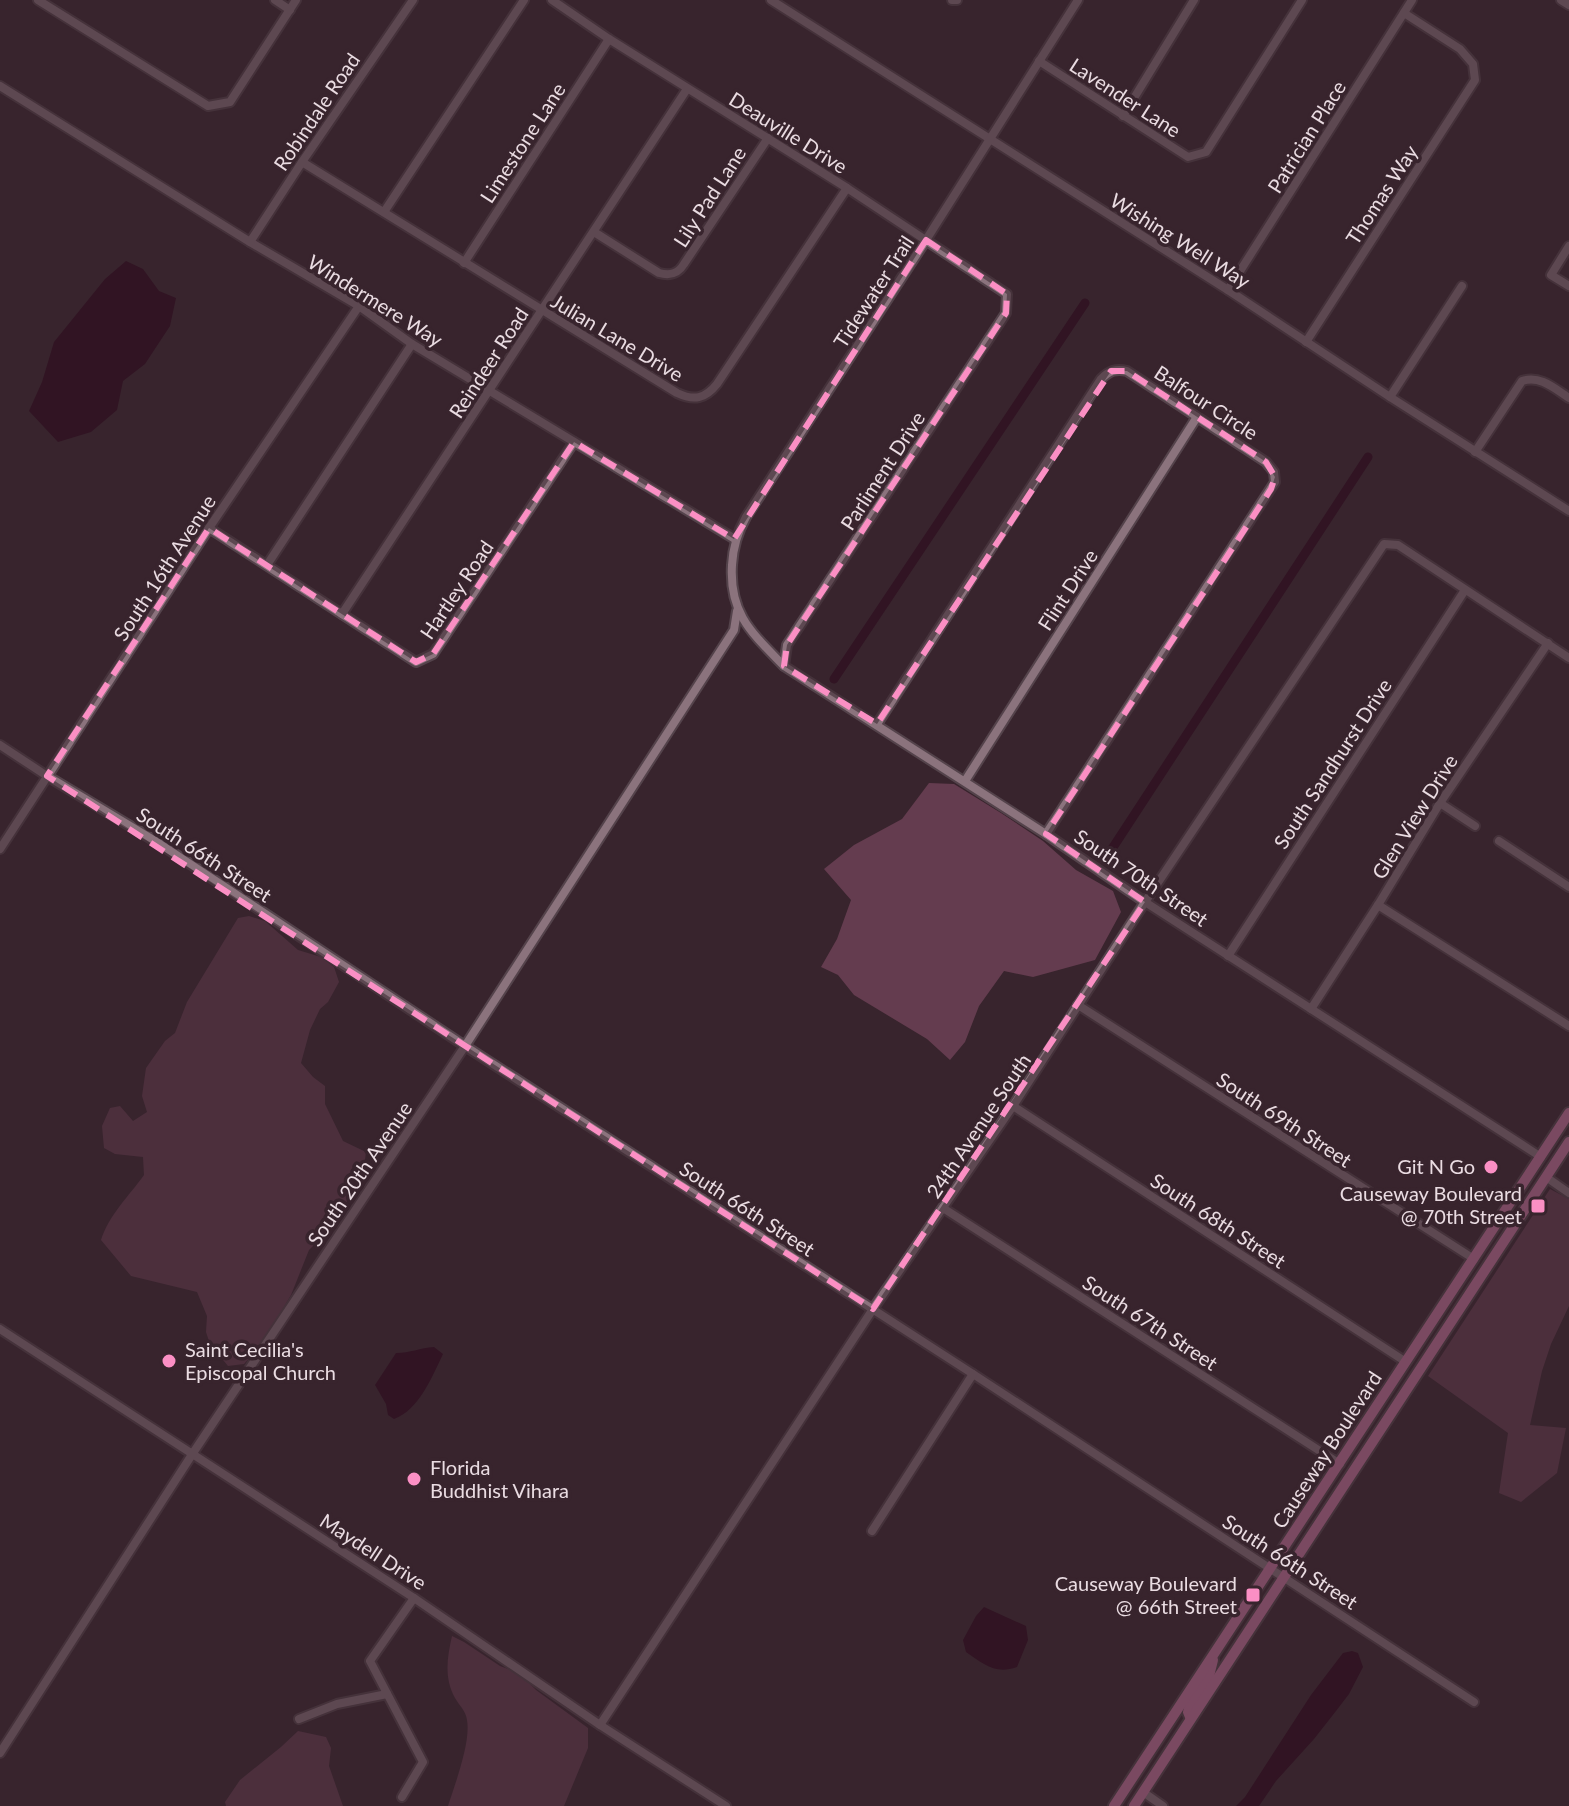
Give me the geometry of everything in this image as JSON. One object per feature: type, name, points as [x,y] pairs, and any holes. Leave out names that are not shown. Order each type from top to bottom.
[{"type":"main road","name":"Causeway Boulevard","points":[[1114,1806],[1569,1113]]},
{"type":"main road","name":"Causeway Boulevard","points":[[1134,1806],[1569,1142]]},
{"type":"main road","points":[[1541,1157],[1554,1165]]},
{"type":"main road","points":[[1533,1169],[1546,1177]]},
{"type":"main road","points":[[1190,1719],[1190,1705],[1209,1676],[1214,1654]]},
{"type":"street","points":[[38,0],[208,106],[230,102],[296,0]]},
{"type":"street","points":[[275,0],[290,10]]},
{"type":"street","name":"Robindale Road","points":[[250,242],[413,0]]},
{"type":"street","points":[[384,212],[524,0]]},
{"type":"street","name":"Deauville Drive","points":[[552,0],[1007,294]]},
{"type":"street","name":"Wishing Well Way","points":[[771,0],[1569,511]]},
{"type":"street","name":"Tidewater Trail","points":[[737,610],[731,586],[733,551],[735,539],[746,517],[1078,0]]},
{"type":"street","points":[[1123,116],[1194,0]]},
{"type":"street","name":"Lavender Lane","points":[[1039,61],[1188,157],[1206,152],[1302,0]]},
{"type":"street","name":"Patrician Place","points":[[1228,290],[1412,0]]},
{"type":"street","points":[[1561,0],[1569,5]]},
{"type":"street","name":"Thomas Way","points":[[1306,342],[1475,80],[1473,64],[1460,49],[1404,13]]},
{"type":"street","name":"Limestone Lane","points":[[464,263],[609,39]]},
{"type":"street","name":"Windermere Way","points":[[0,86],[359,306],[412,344],[735,539]]},
{"type":"street","name":"Reindeer Road","points":[[342,614],[687,89]]},
{"type":"street","name":"Lily Pad Lane","points":[[594,232],[659,273],[677,273],[768,138]]},
{"type":"street","name":"Julian Lane Drive","points":[[302,162],[681,395],[695,398],[706,395],[717,384],[847,188]]},
{"type":"street","points":[[1569,246],[1551,275],[1569,286]]},
{"type":"street","points":[[1390,397],[1462,286]]},
{"type":"street","name":"Parliment Drive","points":[[784,666],[787,645],[1006,313],[1007,294]]},
{"type":"street","name":"South 16th Avenue","points":[[0,849],[209,528],[359,306]]},
{"type":"street","points":[[267,565],[412,344]]},
{"type":"street","name":"Balfour Circle","points":[[877,724],[1105,376],[1115,370],[1127,371],[1266,462],[1274,472],[1275,482],[1046,834]]},
{"type":"street","points":[[1475,452],[1522,381],[1536,379],[1569,398]]},
{"type":"street","name":"Flint Drive","points":[[965,781],[1197,417]]},
{"type":"street","name":"Hartley Road","points":[[209,528],[416,662],[433,654],[574,442]]},
{"type":"street","name":"24th Avenue South","points":[[600,1725],[873,1309],[1013,1106],[1384,544],[1398,545],[1465,590]]},
{"type":"street","points":[[1465,590],[1569,658]]},
{"type":"street","name":"South Sandhurst Drive","points":[[1228,956],[1465,590]]},
{"type":"street","name":"South 70th Street","points":[[737,610],[754,636],[784,666],[1541,1157]]},
{"type":"street","name":"South 20th Avenue","points":[[0,1753],[193,1453],[465,1046],[734,630],[737,610]]},
{"type":"street","name":"Glen View Drive","points":[[1311,1009],[1440,803],[1548,643]]},
{"type":"street","name":"South 66th Street","points":[[0,745],[160,844],[1474,1702]]},
{"type":"street","points":[[1440,803],[1475,826]]},
{"type":"street","points":[[1499,841],[1569,887]]},
{"type":"street","points":[[1378,905],[1569,1026]]},
{"type":"street","name":"South 69th Street","points":[[1078,1005],[1474,1259]]},
{"type":"street","name":"South 68th Street","points":[[1013,1106],[1406,1362]]},
{"type":"street","points":[[1546,1177],[1569,1193]]},
{"type":"street","name":"South 67th Street","points":[[943,1208],[1340,1464]]},
{"type":"street","name":"Maydell Drive","points":[[0,1329],[414,1598],[600,1725],[726,1806]]},
{"type":"street","points":[[872,1531],[973,1374]]},
{"type":"street","points":[[402,1797],[423,1762],[370,1661],[414,1598]]},
{"type":"street","points":[[299,1719],[337,1704],[387,1694]]},
{"type":"street","points":[[1143,1792],[1163,1806]]},
{"type":"highlighted area","points":[[926,240],[1007,294],[1006,313],[787,645],[784,666],[877,724],[1111,371],[1127,371],[1266,462],[1275,477],[1271,489],[1046,834],[1145,902],[873,1309],[47,776],[209,528],[416,662],[433,654],[574,442],[734,539]]},
{"type":"shaded area","points":[[126,261],[143,269],[159,291],[176,298],[170,326],[145,364],[123,381],[117,410],[91,432],[58,442],[29,411],[54,342],[105,279]]},
{"type":"shaded area","points":[[929,783],[954,784],[1043,841],[1076,870],[1113,891],[1121,912],[1095,960],[1033,977],[1004,971],[979,1006],[965,1042],[950,1060],[927,1039],[854,995],[838,975],[821,967],[837,939],[851,900],[824,869],[854,845],[902,819]]},
{"type":"shaded area","points":[[249,916],[265,921],[298,950],[321,957],[334,967],[339,982],[310,1030],[301,1063],[325,1086],[325,1104],[343,1141],[366,1152],[363,1175],[332,1227],[309,1250],[291,1295],[261,1346],[244,1364],[228,1366],[210,1344],[206,1332],[207,1316],[197,1292],[131,1276],[101,1240],[114,1214],[144,1175],[143,1157],[115,1154],[104,1148],[102,1126],[110,1108],[120,1106],[133,1121],[147,1112],[142,1096],[146,1068],[165,1041],[175,1033],[187,1002],[238,918]]},
{"type":"shaded area","points":[[1550,1189],[1569,1199],[1569,1306],[1542,1371],[1530,1425],[1566,1428],[1557,1473],[1521,1502],[1499,1493],[1508,1433],[1428,1376]]},
{"type":"shaded area","points":[[434,1347],[443,1354],[429,1382],[418,1401],[394,1419],[388,1415],[386,1404],[375,1385],[396,1353]]},
{"type":"shaded area","points":[[984,1607],[1026,1626],[1028,1640],[1017,1667],[996,1669],[966,1652],[963,1640]]},
{"type":"shaded area","points":[[452,1636],[500,1666],[519,1673],[536,1690],[588,1728],[588,1748],[564,1806],[448,1806],[462,1763],[468,1729],[448,1675]]},
{"type":"shaded area","points":[[1343,1653],[1358,1653],[1363,1667],[1349,1694],[1276,1781],[1259,1806],[1236,1806],[1245,1797],[1311,1695]]},
{"type":"shaded area","points":[[298,1731],[326,1737],[331,1748],[329,1766],[343,1806],[226,1806],[225,1802],[240,1780]]},
{"type":"waterway","points":[[834,679],[1085,303]]},
{"type":"waterway","points":[[1108,855],[1368,457]]},
{"type":"place","name":"Git N Go","points":[[1491,1167]]},
{"type":"place","name":"Causeway Boulevard @ 70th Street","points":[[1538,1206]]},
{"type":"place","name":"Saint Cecilia's Episcopal Church","points":[[169,1361]]},
{"type":"place","name":"Florida Buddhist Vihara","points":[[414,1479]]},
{"type":"place","name":"Causeway Boulevard @ 66th Street","points":[[1253,1595]]}]
